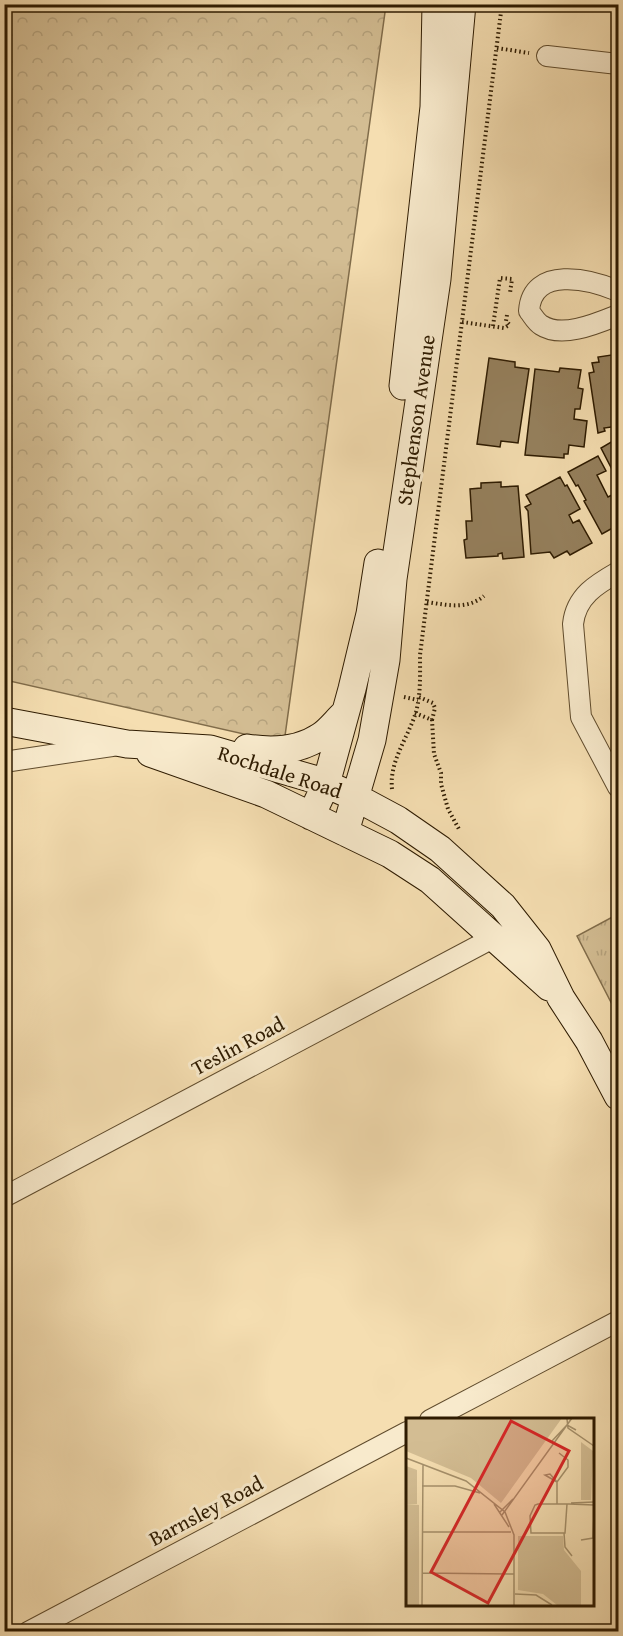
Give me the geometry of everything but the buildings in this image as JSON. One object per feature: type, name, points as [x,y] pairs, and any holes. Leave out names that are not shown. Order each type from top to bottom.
[{"type":"main road","name":"Stephenson Avenue","points":[[311,816],[326,784],[369,614],[393,471],[435,107],[436,4]]},
{"type":"main road","name":"Stephenson Avenue","points":[[345,832],[357,798],[372,740],[386,660],[393,579],[436,279],[462,4]]},
{"type":"main road","points":[[210,748],[233,746],[274,750],[301,746],[321,736],[345,713]]},
{"type":"main road","name":"Rochdale Road","points":[[4,721],[127,744],[210,748],[326,784],[398,820],[440,849],[503,906],[537,949],[561,998],[589,1041],[618,1096]]},
{"type":"main road","name":"Rochdale Road","points":[[127,744],[266,794],[390,854],[430,880],[561,998]]},
{"type":"street","points":[[538,54],[618,64]]},
{"type":"street","points":[[618,291],[604,284],[585,280],[556,280],[543,283],[534,291],[530,299],[529,310],[542,326],[562,331],[590,325],[618,315]]},
{"type":"street","points":[[618,572],[596,585],[584,596],[576,609],[573,624],[581,717],[618,787]]},
{"type":"street","name":"Rochdale Road","points":[[6,762],[127,744]]},
{"type":"street","name":"Teslin Road","points":[[4,1197],[493,938]]},
{"type":"street","points":[[434,1418],[618,1321]]},
{"type":"street","name":"Barnsley Road","points":[[28,1632],[406,1433]]},
{"type":"path","points":[[393,771],[416,713],[418,699],[421,677],[420,655],[502,4]]},
{"type":"path","points":[[497,48],[538,54]]},
{"type":"path","points":[[493,326],[500,278],[512,279],[508,300]]},
{"type":"path","points":[[507,311],[506,321],[510,325]]},
{"type":"path","points":[[462,322],[504,328]]},
{"type":"path","points":[[427,602],[445,605],[475,604],[484,596]]},
{"type":"path","points":[[400,697],[433,703],[435,708],[432,720],[434,754],[441,773],[441,784],[448,809],[464,838]]},
{"type":"path","points":[[416,713],[432,720]]},
{"type":"green space","points":[[5,5],[386,5],[284,743],[5,680]]},
{"type":"green space","points":[[618,914],[618,1016],[577,936]]}]
